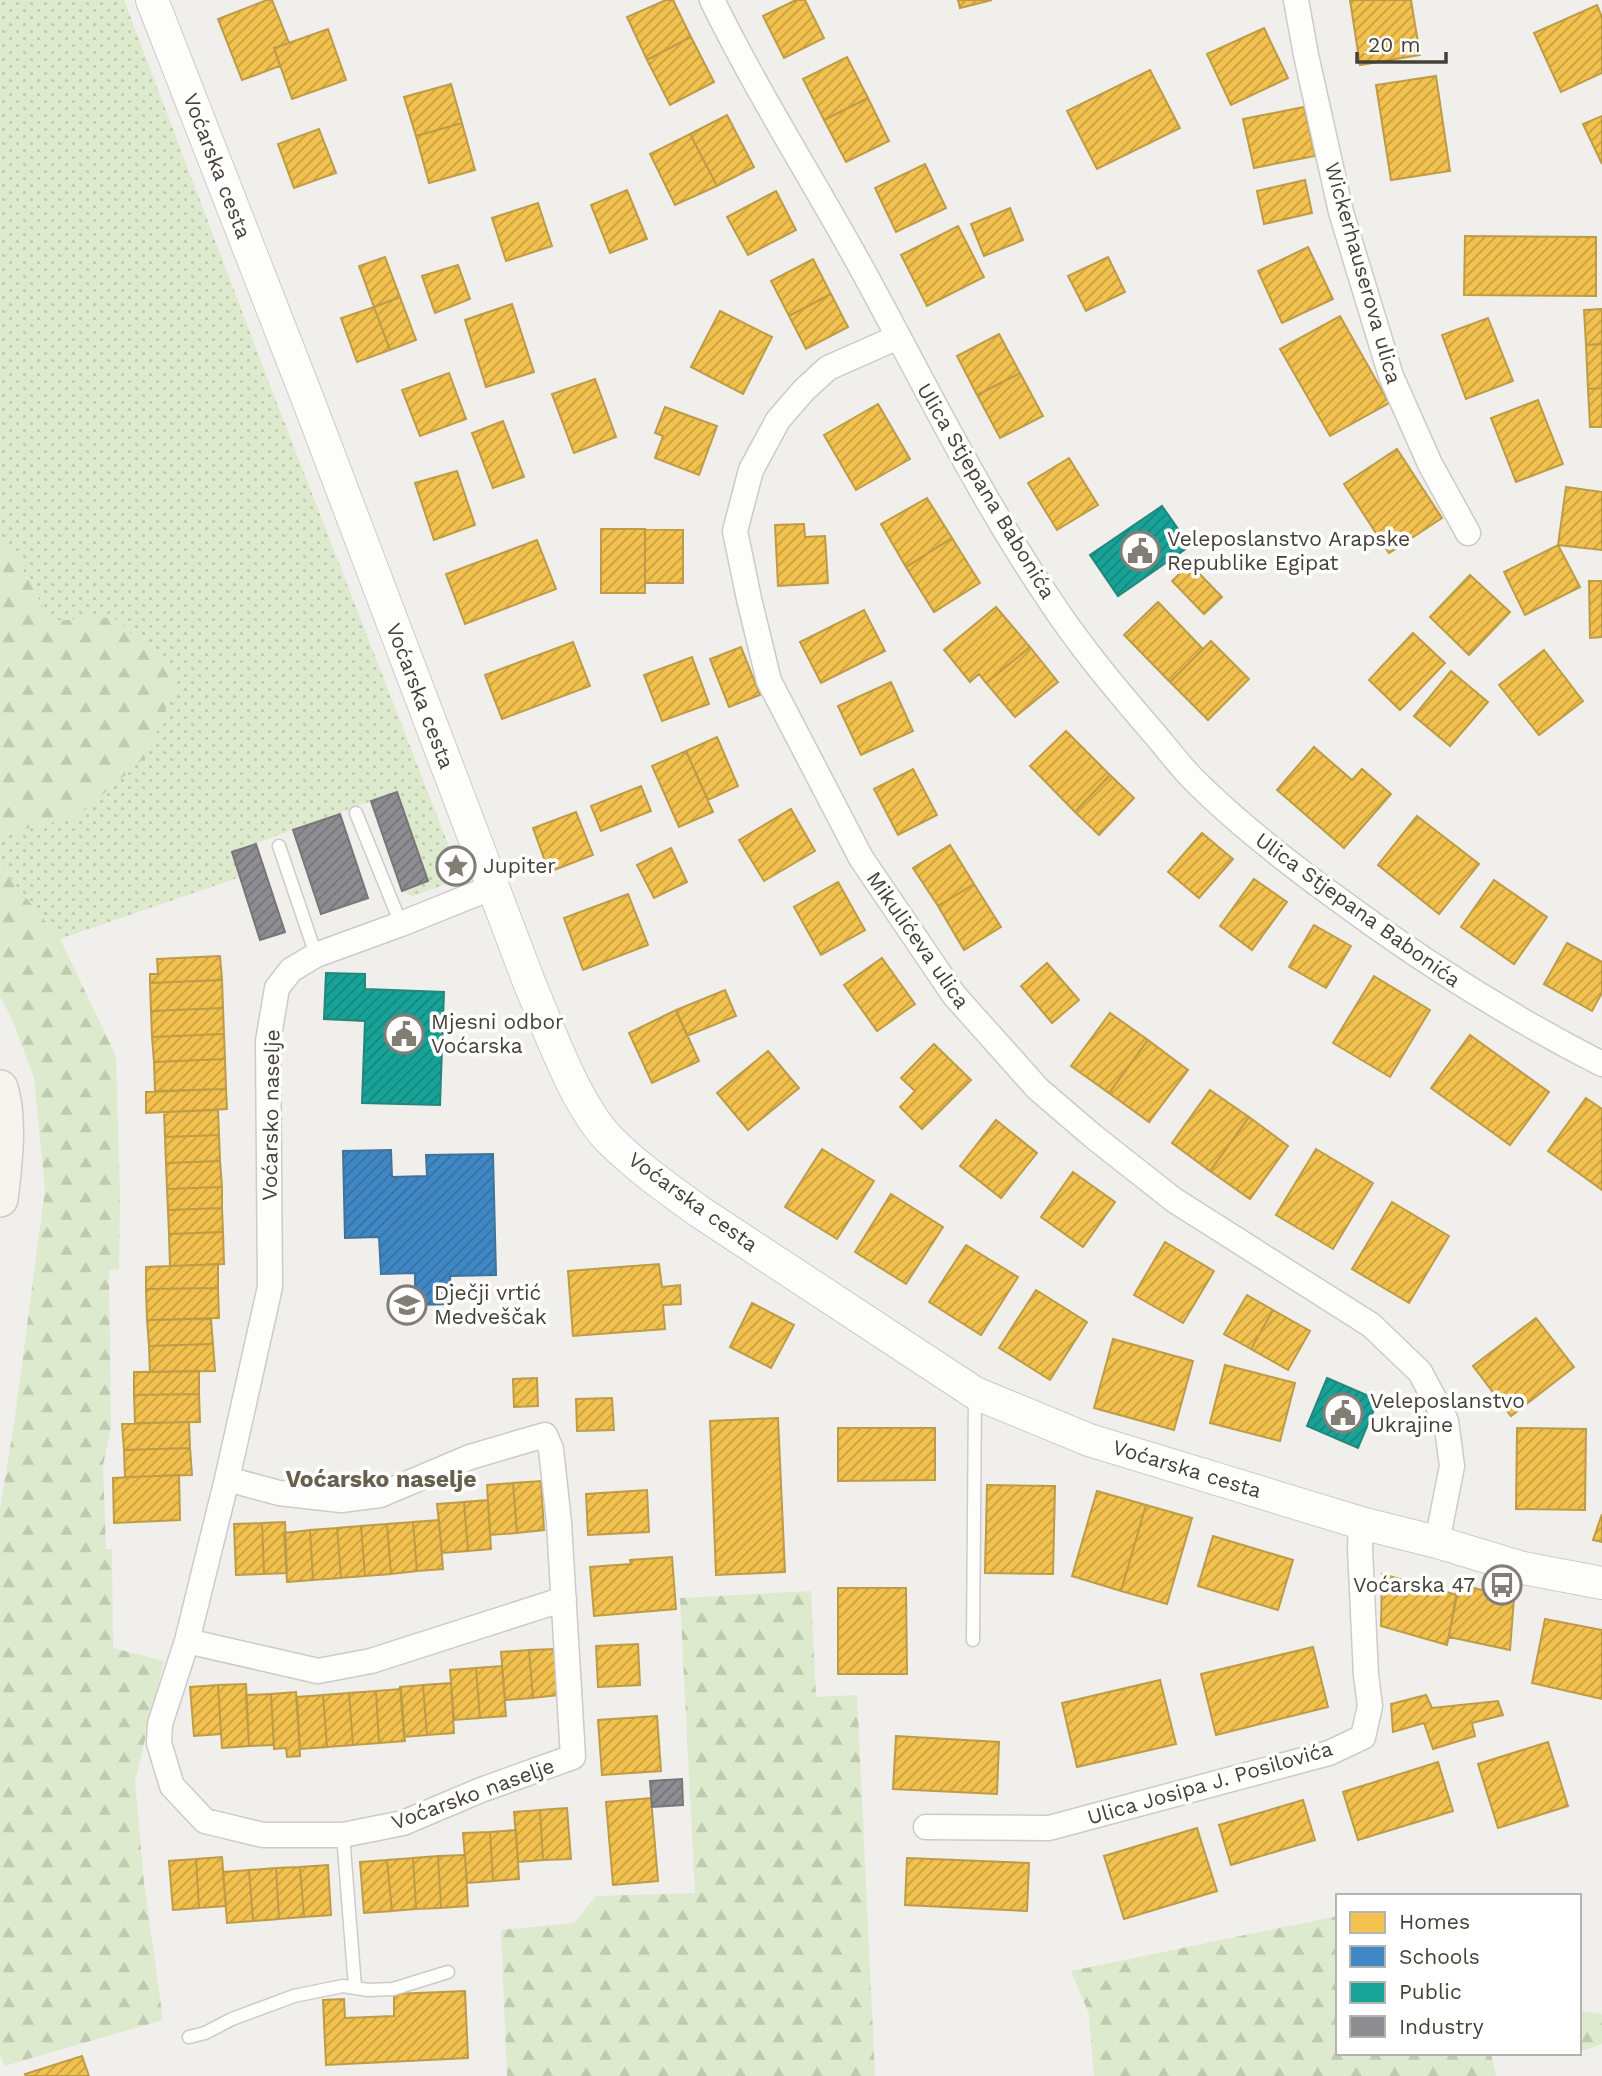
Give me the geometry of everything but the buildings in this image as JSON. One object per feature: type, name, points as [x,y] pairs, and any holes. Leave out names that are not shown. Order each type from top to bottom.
[{"type":"main road","points":[[0,1088],[3,1097],[5,1159],[0,1199]]},
{"type":"street","name":"Voćarska cesta","points":[[152,0],[555,1046],[576,1088],[606,1136],[665,1187],[700,1212],[975,1393],[1089,1440],[1361,1523],[1523,1568],[1602,1583]]},
{"type":"street","name":"Ulica Stjepana Babonića","points":[[712,0],[735,47],[824,199],[946,430],[984,496],[1048,599],[1133,709],[1194,780],[1273,850],[1382,933],[1476,995],[1602,1064]]},
{"type":"street","name":"Wickerhauserova ulica","points":[[1296,0],[1341,212],[1391,376],[1430,464],[1468,533]]},
{"type":"street","name":"Mikulićeva ulica","points":[[898,337],[828,368],[778,420],[751,470],[736,531],[769,681],[861,858],[954,995],[1038,1089],[1174,1200],[1371,1325],[1420,1372],[1446,1421],[1452,1466],[1437,1542]]},
{"type":"street","name":"Voćarsko naselje","points":[[227,1479],[279,1493],[341,1500],[380,1495],[470,1457],[545,1435],[551,1448],[559,1523],[573,1757],[481,1790],[403,1823],[343,1835],[263,1835],[205,1821],[172,1786],[159,1743],[160,1724],[187,1641],[227,1479],[270,1287],[268,1041],[277,988],[291,970],[316,955],[493,887]]},
{"type":"street","name":"Ulica Josipa J. Posilovića","points":[[926,1826],[1049,1828],[1329,1753],[1363,1737],[1370,1706],[1364,1638],[1361,1523]]},
{"type":"street","points":[[187,1641],[318,1671],[371,1661],[564,1599]]},
{"type":"lane","points":[[356,813],[401,924]]},
{"type":"lane","points":[[279,846],[316,955]]},
{"type":"lane","points":[[973,1640],[975,1393]]},
{"type":"lane","points":[[343,1835],[355,1987]]},
{"type":"lane","points":[[190,2038],[294,1996],[328,1988],[393,1989],[448,1972]]},
{"type":"green space","points":[[0,0],[124,0],[458,870],[458,874],[439,887],[412,896],[402,891],[428,881],[396,792],[232,852],[240,877],[60,939],[0,866],[0,835],[78,816],[113,617],[50,621],[11,547],[0,538]]},
{"type":"green space","points":[[0,538],[11,547],[50,621],[113,617],[178,676],[148,755],[78,816],[0,835]]},
{"type":"green space","points":[[0,866],[60,939],[116,1056],[119,1269],[109,1270],[111,1428],[103,1465],[106,1549],[112,1549],[113,1648],[164,1661],[135,1781],[144,1883],[163,2020],[4,2066],[0,2052],[0,1509],[45,1190],[34,1078],[12,1019],[0,996]]},
{"type":"green space","points":[[811,1591],[816,1697],[857,1695],[875,2076],[507,2076],[501,1930],[574,1923],[596,1896],[695,1893],[680,1598]]},
{"type":"green space","points":[[1336,1916],[1336,2055],[1491,2055],[1496,2076],[1094,2076],[1089,2014],[1071,1971]]},
{"type":"green space","points":[[1581,2011],[1602,2014],[1602,2044],[1581,2051]]},
{"type":"place","name":"Veleposlanstvo Arapske Republike Egipat","points":[[1140,551]]},
{"type":"place","name":"Jupiter","points":[[456,866]]},
{"type":"place","name":"Mjesni odbor Voćarska","points":[[404,1034]]},
{"type":"place","name":"Dječji vrtić Medveščak","points":[[407,1305]]},
{"type":"place","name":"Veleposlanstvo Ukrajine","points":[[1343,1413]]},
{"type":"place","name":"Voćarska 47","points":[[1502,1585]]},
{"type":"district","name":"Voćarsko naselje","points":[[381,1479]]}]
